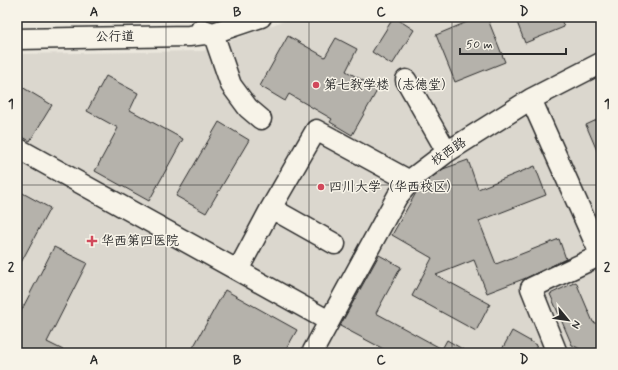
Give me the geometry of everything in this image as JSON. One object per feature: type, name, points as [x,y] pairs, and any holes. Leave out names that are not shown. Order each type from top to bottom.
[{"type":"street","name":"公行道","points":[[17,39],[189,36],[213,33],[261,17]]},
{"type":"street","name":"公行道","points":[[17,29],[196,27],[213,33]]},
{"type":"street","points":[[213,33],[231,85],[248,108],[260,119]]},
{"type":"street","name":"校西路","points":[[312,353],[397,197],[410,181],[447,152],[531,99],[601,63]]},
{"type":"street","points":[[406,80],[447,152]]},
{"type":"street","points":[[531,99],[601,256],[531,288],[557,353]]},
{"type":"street","points":[[238,270],[271,208],[316,130],[410,181]]},
{"type":"street","points":[[17,148],[329,321]]},
{"type":"street","points":[[271,208],[335,244]]},
{"type":"shaded area","name":"四川大学（华西校区）","points":[[294,17],[601,17],[601,353],[17,353],[17,54],[203,51]]},
{"type":"building","points":[[394,17],[414,30],[392,65],[372,52]]},
{"type":"building","points":[[479,17],[487,17],[505,62],[455,82],[436,35]]},
{"type":"building","points":[[515,17],[560,17],[564,27],[525,43]]},
{"type":"building","name":"第七教学楼（志德堂）","points":[[288,36],[325,57],[336,38],[357,49],[346,71],[378,89],[352,135],[330,122],[332,119],[289,94],[285,101],[260,86]]},
{"type":"building","points":[[106,76],[138,93],[130,110],[183,139],[149,201],[95,171],[118,128],[87,111]]},
{"type":"building","points":[[17,84],[52,105],[30,141],[17,134]]},
{"type":"building","points":[[601,118],[601,160],[586,125]]},
{"type":"building","points":[[219,122],[249,140],[206,213],[176,196]]},
{"type":"building","points":[[468,160],[478,189],[535,166],[546,195],[479,221],[496,264],[559,239],[566,259],[526,278],[487,293],[474,260],[436,275],[490,304],[476,331],[412,296],[432,258],[392,235],[417,191],[422,185],[443,169]]},
{"type":"building","points":[[17,190],[50,208],[17,270]]},
{"type":"building","points":[[54,247],[87,263],[47,342],[69,353],[23,353],[17,350],[17,319]]},
{"type":"building","points":[[379,255],[401,267],[376,313],[442,349],[447,340],[469,353],[391,353],[340,326]]},
{"type":"building","points":[[576,282],[593,322],[601,325],[601,353],[588,353],[572,345],[550,294]]},
{"type":"building","points":[[225,290],[297,330],[284,353],[190,353]]},
{"type":"building","points":[[512,331],[537,345],[533,353],[500,353]]},
{"type":"place","name":"第七教学楼（志德堂）","points":[[316,85]]},
{"type":"place","name":"四川大学（华西校区）","points":[[321,187]]},
{"type":"place","name":"华西第四医院","points":[[92,241]]}]
